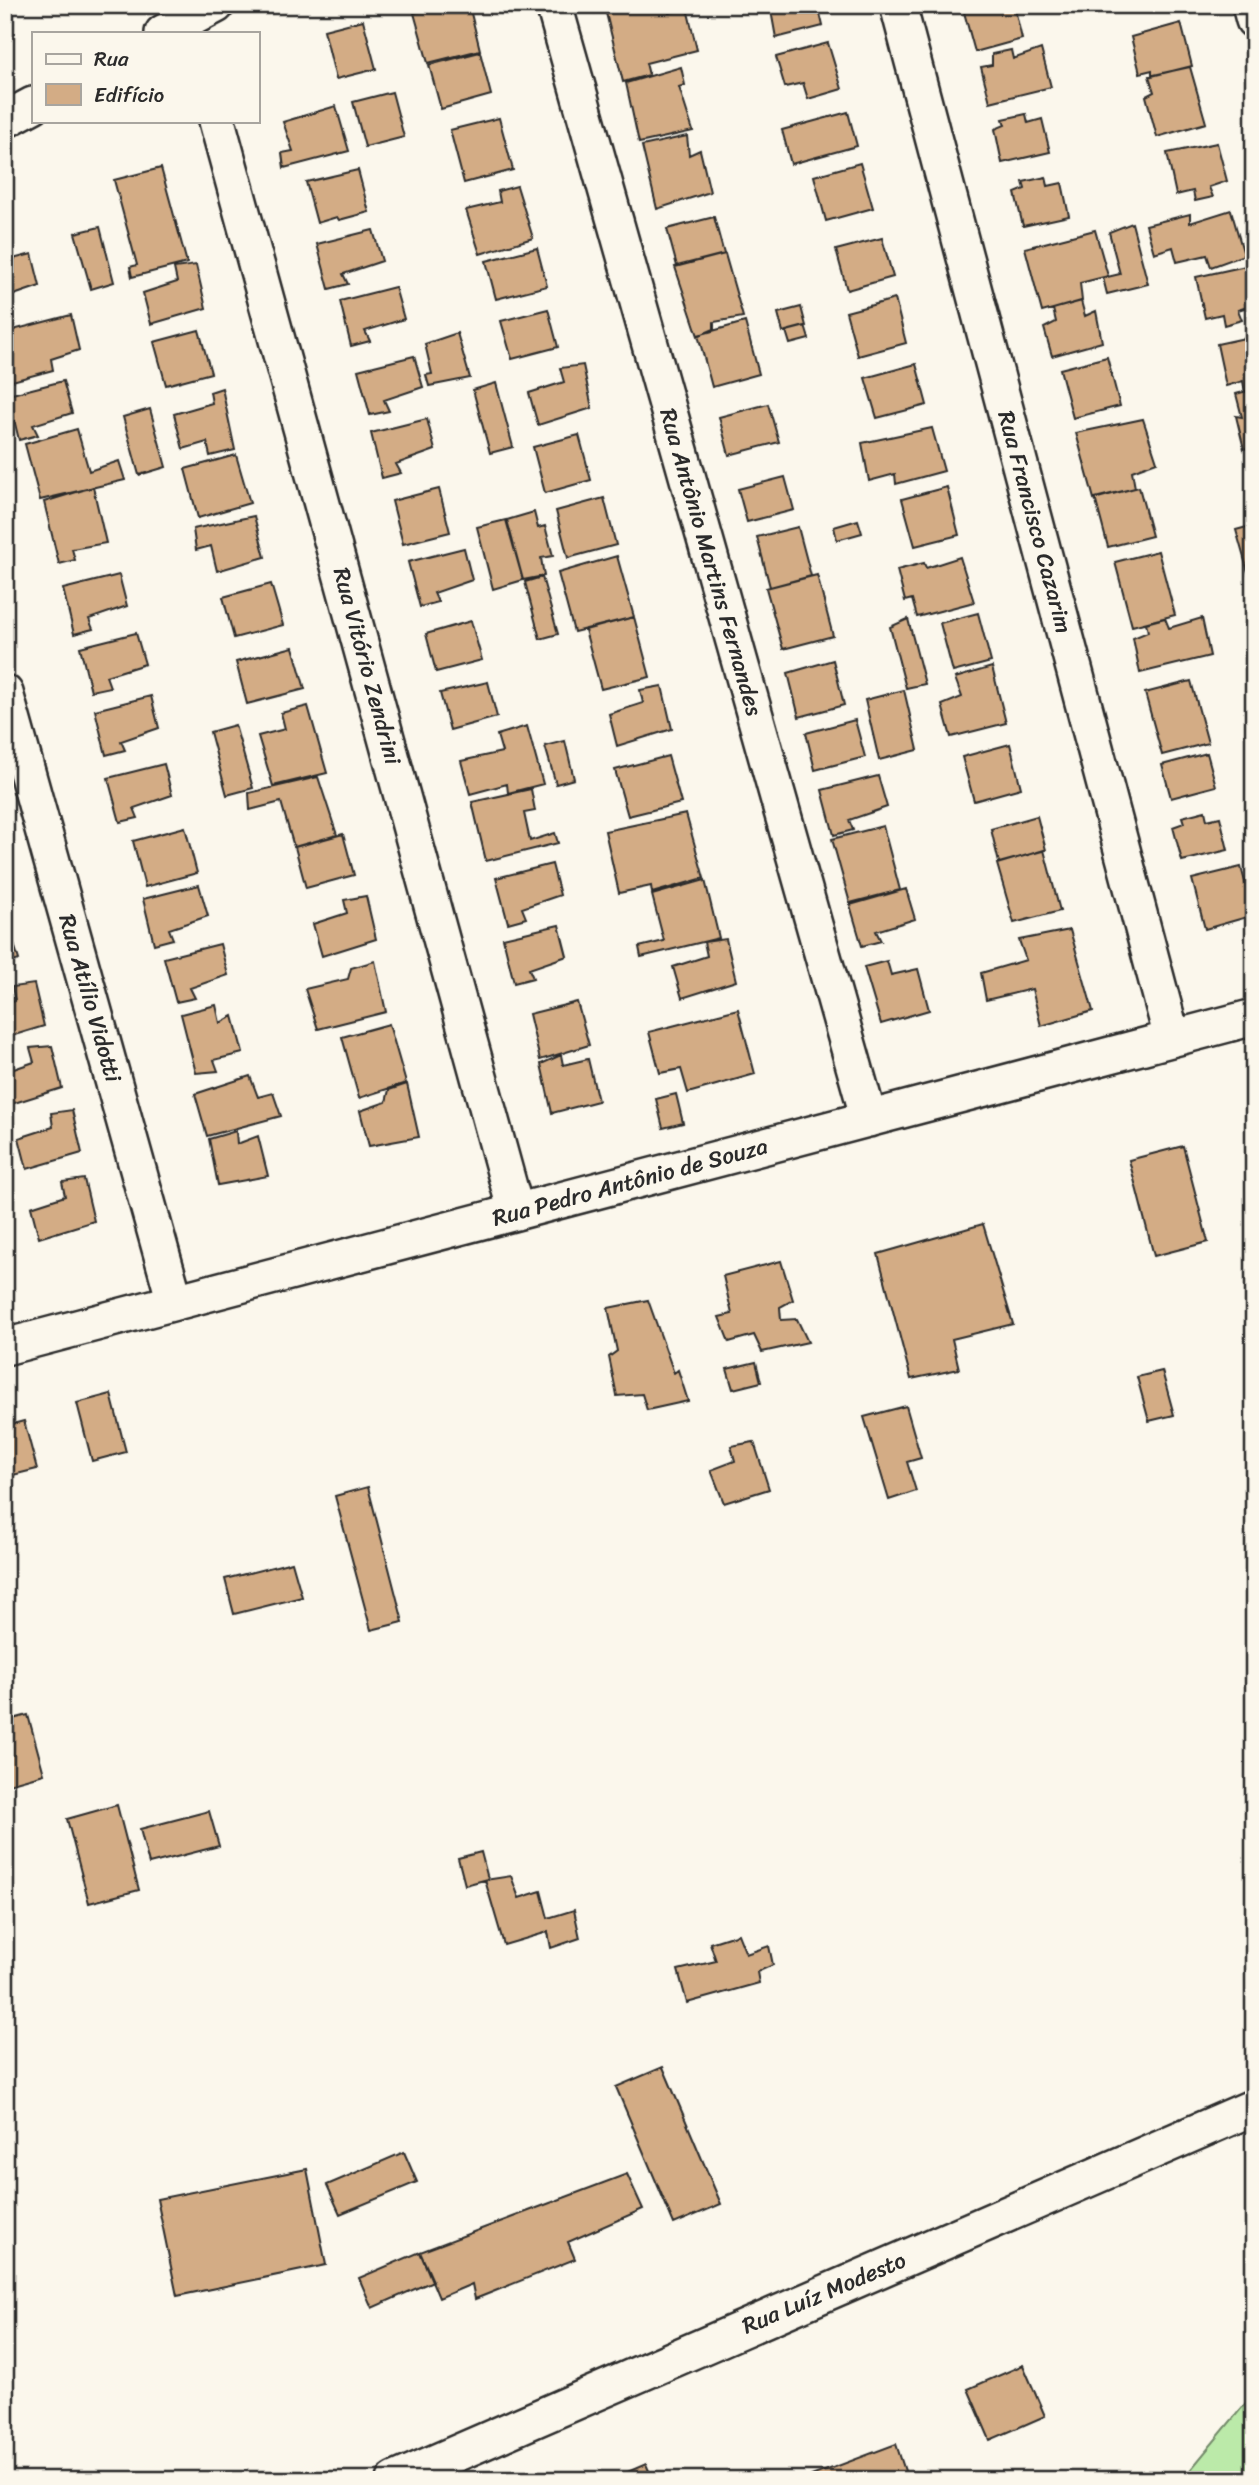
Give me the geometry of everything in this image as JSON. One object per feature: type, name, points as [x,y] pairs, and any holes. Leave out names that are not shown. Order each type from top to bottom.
[{"type":"street","name":"Rua Antônio Martins Fernandes","points":[[554,5],[869,1119]]},
{"type":"street","name":"Rua Francisco Cazarim","points":[[898,5],[1172,1038]]},
{"type":"street","points":[[1250,5],[1254,20]]},
{"type":"street","points":[[5,120],[32,105]]},
{"type":"street","name":"Rua Vitório Zendrini","points":[[218,122],[516,1212]]},
{"type":"street","name":"Rua Atílio Vidotti","points":[[5,693],[176,1302]]},
{"type":"street","name":"Rua Pedro Antônio de Souza","points":[[5,1348],[1254,1017]]},
{"type":"street","name":"Rua Luíz Modesto","points":[[395,2480],[1254,2107]]},
{"type":"green space","points":[[1254,2393],[1254,2480],[1182,2480]]},
{"type":"building","points":[[445,5],[469,5],[480,50],[428,63],[414,13]]},
{"type":"building","points":[[593,5],[626,5],[595,13]]},
{"type":"building","points":[[638,5],[668,5],[669,13],[687,8],[697,50],[646,63],[649,75],[623,82],[606,13]]},
{"type":"building","points":[[770,5],[818,5],[823,26],[776,38]]},
{"type":"building","points":[[962,5],[1014,5],[1022,39],[975,52]]},
{"type":"building","points":[[1139,5],[1157,5],[1158,6],[1140,10]]},
{"type":"building","points":[[363,20],[376,69],[336,79],[324,30]]},
{"type":"building","points":[[1181,23],[1192,66],[1152,76],[1152,70],[1140,73],[1131,37]]},
{"type":"building","points":[[828,43],[842,89],[808,99],[803,83],[785,87],[776,57]]},
{"type":"building","points":[[1041,49],[1051,87],[990,102],[981,67],[992,65],[992,54],[1011,50],[1013,59]]},
{"type":"building","points":[[480,52],[491,95],[441,109],[429,65]]},
{"type":"building","points":[[681,67],[685,85],[679,87],[693,131],[639,143],[626,83]]},
{"type":"building","points":[[1190,67],[1206,123],[1157,137],[1146,96],[1154,92],[1149,76]]},
{"type":"building","points":[[392,92],[404,137],[365,147],[353,102]]},
{"type":"building","points":[[336,106],[349,151],[284,168],[282,153],[293,151],[283,122]]},
{"type":"building","points":[[848,112],[857,146],[791,164],[782,130]]},
{"type":"building","points":[[1026,114],[1028,123],[1042,119],[1050,152],[1002,163],[995,129],[1005,125],[1003,119]]},
{"type":"building","points":[[499,118],[513,170],[464,183],[450,130]]},
{"type":"building","points":[[687,136],[689,155],[700,150],[710,192],[657,209],[642,146]]},
{"type":"building","points":[[1217,143],[1227,181],[1209,187],[1213,197],[1195,201],[1193,191],[1176,195],[1167,153]]},
{"type":"building","points":[[860,163],[873,208],[826,221],[814,176]]},
{"type":"building","points":[[161,168],[187,263],[132,277],[130,267],[137,265],[114,180]]},
{"type":"building","points":[[358,170],[369,212],[317,223],[306,182]]},
{"type":"building","points":[[1046,177],[1048,186],[1062,183],[1069,216],[1023,226],[1015,193],[1025,189],[1023,182]]},
{"type":"building","points":[[517,186],[533,238],[480,254],[466,210],[500,202],[498,191]]},
{"type":"building","points":[[1231,210],[1244,255],[1211,267],[1207,255],[1177,262],[1173,247],[1154,253],[1146,225],[1190,214],[1190,223]]},
{"type":"building","points":[[714,217],[724,254],[677,266],[667,229]]},
{"type":"building","points":[[1132,223],[1148,284],[1107,294],[1103,278],[1120,274],[1109,232]]},
{"type":"building","points":[[100,227],[114,282],[91,289],[75,233]]},
{"type":"building","points":[[373,230],[382,261],[343,274],[348,284],[329,289],[317,244]]},
{"type":"building","points":[[1095,230],[1108,276],[1080,283],[1082,301],[1042,312],[1025,248]]},
{"type":"building","points":[[882,238],[893,277],[847,290],[836,250]]},
{"type":"building","points":[[537,248],[547,286],[496,299],[486,261]]},
{"type":"building","points":[[32,254],[40,286],[5,298],[5,261]]},
{"type":"building","points":[[725,254],[743,317],[714,322],[714,329],[698,336],[675,267]]},
{"type":"building","points":[[196,265],[206,308],[151,324],[143,293],[177,282],[174,268]]},
{"type":"building","points":[[1246,266],[1254,305],[1238,310],[1242,320],[1224,325],[1222,314],[1205,318],[1196,277]]},
{"type":"building","points":[[395,287],[404,319],[365,331],[370,341],[351,346],[340,301]]},
{"type":"building","points":[[895,299],[906,343],[858,356],[846,312]]},
{"type":"building","points":[[1081,301],[1085,316],[1096,311],[1102,342],[1052,356],[1044,328],[1056,322],[1053,309]]},
{"type":"building","points":[[801,307],[806,326],[783,332],[778,313]]},
{"type":"building","points":[[548,309],[558,347],[512,359],[501,321]]},
{"type":"building","points":[[71,315],[79,350],[51,359],[53,370],[5,383],[5,332]]},
{"type":"building","points":[[745,322],[759,374],[712,387],[698,335]]},
{"type":"building","points":[[805,326],[809,339],[790,344],[786,331]]},
{"type":"building","points":[[199,330],[211,373],[166,385],[154,342]]},
{"type":"building","points":[[457,333],[470,378],[429,386],[426,375],[432,374],[425,344]]},
{"type":"building","points":[[1254,336],[1254,390],[1245,392],[1243,381],[1226,386],[1217,344]]},
{"type":"building","points":[[414,356],[423,387],[384,400],[389,411],[370,415],[358,370]]},
{"type":"building","points":[[1107,357],[1120,406],[1073,418],[1060,369]]},
{"type":"building","points":[[916,364],[927,405],[877,418],[865,378]]},
{"type":"building","points":[[583,365],[592,408],[538,425],[529,393],[564,382],[560,368]]},
{"type":"building","points":[[63,381],[72,413],[33,425],[38,435],[19,440],[8,395]]},
{"type":"building","points":[[496,383],[513,447],[490,453],[473,390]]},
{"type":"building","points":[[222,388],[235,450],[210,456],[207,442],[183,449],[174,414],[212,403],[210,392]]},
{"type":"building","points":[[1254,389],[1254,446],[1244,449],[1236,416],[1242,417],[1236,394]]},
{"type":"building","points":[[768,404],[779,442],[729,455],[719,417]]},
{"type":"building","points":[[150,409],[166,467],[139,475],[123,417]]},
{"type":"building","points":[[427,419],[435,450],[396,464],[401,473],[382,478],[371,433]]},
{"type":"building","points":[[1143,419],[1157,462],[1132,471],[1135,488],[1094,499],[1076,433]]},
{"type":"building","points":[[932,428],[944,471],[896,484],[895,474],[869,481],[862,443]]},
{"type":"building","points":[[77,429],[89,471],[119,461],[125,480],[40,500],[25,444]]},
{"type":"building","points":[[579,435],[591,480],[545,493],[533,447]]},
{"type":"building","points":[[236,455],[250,503],[198,518],[185,469]]},
{"type":"building","points":[[1254,457],[1254,487],[1248,458]]},
{"type":"building","points":[[785,477],[794,510],[747,522],[738,489]]},
{"type":"building","points":[[93,487],[106,543],[72,549],[75,560],[59,564],[44,502]]},
{"type":"building","points":[[947,487],[959,535],[915,546],[902,499]]},
{"type":"building","points":[[1139,487],[1152,536],[1108,547],[1095,498]]},
{"type":"building","points":[[439,489],[450,532],[403,544],[392,501]]},
{"type":"building","points":[[604,498],[616,545],[568,558],[556,511]]},
{"type":"building","points":[[534,512],[538,528],[545,526],[553,556],[541,558],[544,576],[523,580],[507,520]]},
{"type":"building","points":[[254,516],[265,557],[217,571],[211,546],[196,550],[193,529]]},
{"type":"building","points":[[506,520],[523,580],[493,589],[477,527]]},
{"type":"building","points":[[858,520],[862,533],[837,540],[834,527]]},
{"type":"building","points":[[1254,525],[1254,585],[1252,586],[1236,530]]},
{"type":"building","points":[[798,527],[811,576],[770,587],[757,537]]},
{"type":"building","points":[[464,548],[472,580],[434,593],[438,602],[420,607],[408,562]]},
{"type":"building","points":[[1158,551],[1175,615],[1132,626],[1115,562]]},
{"type":"building","points":[[617,556],[634,617],[574,632],[558,573]]},
{"type":"building","points":[[960,557],[974,602],[917,617],[912,599],[905,601],[897,570],[924,563],[926,568]]},
{"type":"building","points":[[119,575],[127,606],[89,619],[93,629],[74,634],[63,589]]},
{"type":"building","points":[[817,575],[833,636],[783,649],[766,588]]},
{"type":"building","points":[[542,577],[558,634],[540,639],[525,582]]},
{"type":"building","points":[[271,584],[283,625],[234,638],[223,597]]},
{"type":"building","points":[[978,613],[991,662],[953,672],[940,623]]},
{"type":"building","points":[[634,617],[650,677],[601,689],[585,630]]},
{"type":"building","points":[[1165,618],[1169,628],[1202,618],[1210,656],[1140,673],[1133,638],[1148,632],[1146,623]]},
{"type":"building","points":[[908,619],[925,684],[906,688],[890,627]]},
{"type":"building","points":[[471,621],[482,660],[436,672],[426,634]]},
{"type":"building","points":[[136,633],[145,664],[106,676],[110,687],[91,691],[80,647]]},
{"type":"building","points":[[293,647],[305,689],[247,704],[236,662]]},
{"type":"building","points":[[833,660],[844,705],[799,717],[788,673]]},
{"type":"building","points":[[992,667],[1006,723],[951,737],[942,705],[962,697],[955,678]]},
{"type":"building","points":[[1191,681],[1208,743],[1162,755],[1145,693]]},
{"type":"building","points":[[488,682],[497,717],[450,730],[440,693]]},
{"type":"building","points":[[662,686],[672,729],[617,746],[609,714],[643,703],[640,690]]},
{"type":"building","points":[[904,690],[918,750],[879,760],[865,700]]},
{"type":"building","points":[[151,696],[159,728],[121,741],[125,750],[106,755],[95,710]]},
{"type":"building","points":[[308,706],[327,773],[273,786],[258,736],[285,729],[281,713]]},
{"type":"building","points":[[855,720],[865,757],[815,770],[806,733]]},
{"type":"building","points":[[235,725],[253,788],[227,795],[210,732]]},
{"type":"building","points":[[527,726],[543,784],[508,793],[507,784],[470,794],[461,761],[502,752],[497,735]]},
{"type":"building","points":[[565,741],[574,779],[556,784],[545,746]]},
{"type":"building","points":[[1010,744],[1021,788],[974,801],[962,757]]},
{"type":"building","points":[[1207,753],[1216,786],[1171,798],[1162,765]]},
{"type":"building","points":[[668,756],[681,803],[628,816],[615,770]]},
{"type":"building","points":[[164,764],[172,795],[134,808],[138,818],[120,822],[108,778]]},
{"type":"building","points":[[878,776],[887,807],[849,820],[853,830],[834,835],[822,790]]},
{"type":"building","points":[[318,777],[337,835],[294,847],[281,802],[250,810],[249,793]]},
{"type":"building","points":[[531,789],[535,811],[524,813],[530,841],[555,833],[558,843],[486,861],[472,802]]},
{"type":"building","points":[[1205,811],[1207,820],[1220,817],[1228,850],[1182,861],[1173,827],[1184,823],[1182,817]]},
{"type":"building","points":[[686,814],[704,878],[652,893],[651,886],[619,893],[605,831]]},
{"type":"building","points":[[1037,816],[1046,850],[999,863],[991,829]]},
{"type":"building","points":[[883,826],[900,890],[850,903],[832,839]]},
{"type":"building","points":[[185,827],[197,873],[145,887],[133,841]]},
{"type":"building","points":[[343,834],[354,875],[306,888],[295,847]]},
{"type":"building","points":[[1044,850],[1060,911],[1014,923],[997,864]]},
{"type":"building","points":[[552,864],[560,895],[522,908],[526,918],[508,923],[496,878]]},
{"type":"building","points":[[1241,867],[1254,915],[1205,929],[1192,879]]},
{"type":"building","points":[[705,880],[719,938],[641,957],[639,947],[664,941],[652,895]]},
{"type":"building","points":[[199,885],[208,916],[169,929],[173,939],[154,944],[143,899]]},
{"type":"building","points":[[906,889],[915,919],[876,931],[881,941],[862,946],[850,905]]},
{"type":"building","points":[[366,896],[376,939],[322,956],[313,924],[347,913],[344,900]]},
{"type":"building","points":[[5,922],[19,960],[5,965]]},
{"type":"building","points":[[559,925],[567,956],[529,969],[533,978],[514,983],[503,938]]},
{"type":"building","points":[[1070,930],[1093,1011],[1041,1026],[1032,989],[986,1000],[981,973],[1026,960],[1019,940]]},
{"type":"building","points":[[726,939],[736,981],[682,998],[673,967],[707,956],[704,942]]},
{"type":"building","points":[[220,944],[228,975],[190,988],[195,998],[176,1002],[164,958]]},
{"type":"building","points":[[375,961],[386,1012],[318,1029],[305,989],[348,979],[351,968]]},
{"type":"building","points":[[887,961],[891,975],[918,969],[929,1010],[881,1024],[864,967]]},
{"type":"building","points":[[34,984],[44,1026],[5,1038],[5,1004],[15,1001],[12,987]]},
{"type":"building","points":[[577,1002],[589,1045],[540,1060],[529,1014]]},
{"type":"building","points":[[216,1005],[220,1023],[233,1016],[243,1053],[214,1060],[218,1071],[196,1073],[181,1014]]},
{"type":"building","points":[[738,1009],[755,1074],[688,1093],[681,1069],[660,1073],[649,1032]]},
{"type":"building","points":[[389,1024],[406,1083],[359,1098],[342,1037]]},
{"type":"building","points":[[52,1046],[62,1088],[8,1105],[5,1096],[5,1072],[34,1062],[30,1048]]},
{"type":"building","points":[[561,1055],[563,1065],[588,1059],[598,1101],[552,1113],[541,1064]]},
{"type":"building","points":[[250,1076],[258,1097],[273,1093],[281,1116],[207,1136],[195,1094]]},
{"type":"building","points":[[407,1084],[419,1137],[369,1146],[360,1111],[386,1102],[389,1090]]},
{"type":"building","points":[[676,1094],[683,1123],[663,1128],[656,1099]]},
{"type":"building","points":[[72,1110],[82,1153],[27,1169],[19,1138],[53,1127],[51,1113]]},
{"type":"building","points":[[236,1131],[237,1144],[258,1136],[268,1176],[218,1185],[209,1139]]},
{"type":"building","points":[[1183,1146],[1208,1242],[1154,1256],[1129,1160]]},
{"type":"building","points":[[84,1179],[94,1221],[39,1238],[31,1207],[65,1196],[62,1182]]},
{"type":"building","points":[[983,1224],[1013,1324],[952,1339],[959,1369],[911,1379],[878,1254]]},
{"type":"building","points":[[781,1261],[793,1300],[780,1307],[781,1320],[797,1319],[808,1342],[762,1352],[754,1335],[729,1342],[719,1317],[732,1314],[723,1276]]},
{"type":"building","points":[[648,1300],[674,1373],[678,1370],[688,1401],[647,1410],[642,1394],[617,1396],[609,1357],[617,1351],[608,1308]]},
{"type":"building","points":[[756,1362],[761,1382],[733,1389],[727,1369]]},
{"type":"building","points":[[1162,1371],[1174,1415],[1149,1421],[1137,1377]]},
{"type":"building","points":[[111,1394],[126,1452],[92,1461],[77,1403]]},
{"type":"building","points":[[906,1406],[921,1458],[907,1462],[916,1491],[889,1500],[864,1417]]},
{"type":"building","points":[[24,1421],[37,1469],[5,1477],[5,1426]]},
{"type":"building","points":[[754,1442],[769,1489],[724,1503],[711,1470],[735,1461],[731,1446]]},
{"type":"building","points":[[368,1487],[403,1622],[371,1630],[335,1496]]},
{"type":"building","points":[[292,1562],[302,1597],[234,1614],[225,1579]]},
{"type":"building","points":[[28,1715],[44,1774],[5,1785],[5,1721]]},
{"type":"building","points":[[117,1805],[139,1890],[89,1903],[67,1819]]},
{"type":"building","points":[[209,1811],[219,1846],[149,1864],[140,1829]]},
{"type":"building","points":[[481,1852],[488,1879],[465,1885],[458,1858]]},
{"type":"building","points":[[511,1876],[519,1898],[541,1891],[548,1918],[574,1910],[580,1938],[551,1948],[548,1932],[504,1945],[485,1880]]},
{"type":"building","points":[[738,1934],[746,1954],[769,1946],[773,1965],[757,1972],[759,1983],[687,2003],[678,1970],[716,1961],[710,1943]]},
{"type":"building","points":[[663,2067],[721,2204],[674,2224],[616,2087]]},
{"type":"building","points":[[404,2152],[417,2182],[340,2214],[327,2185]]},
{"type":"building","points":[[307,2169],[326,2265],[177,2296],[157,2199]]},
{"type":"building","points":[[627,2174],[643,2209],[568,2242],[575,2259],[475,2299],[472,2284],[439,2298],[420,2252]]},
{"type":"building","points":[[420,2252],[433,2281],[372,2308],[359,2278]]},
{"type":"building","points":[[1023,2365],[1045,2416],[990,2440],[968,2389]]},
{"type":"building","points":[[896,2444],[908,2480],[812,2480],[811,2476]]},
{"type":"building","points":[[646,2464],[653,2480],[609,2480]]}]
